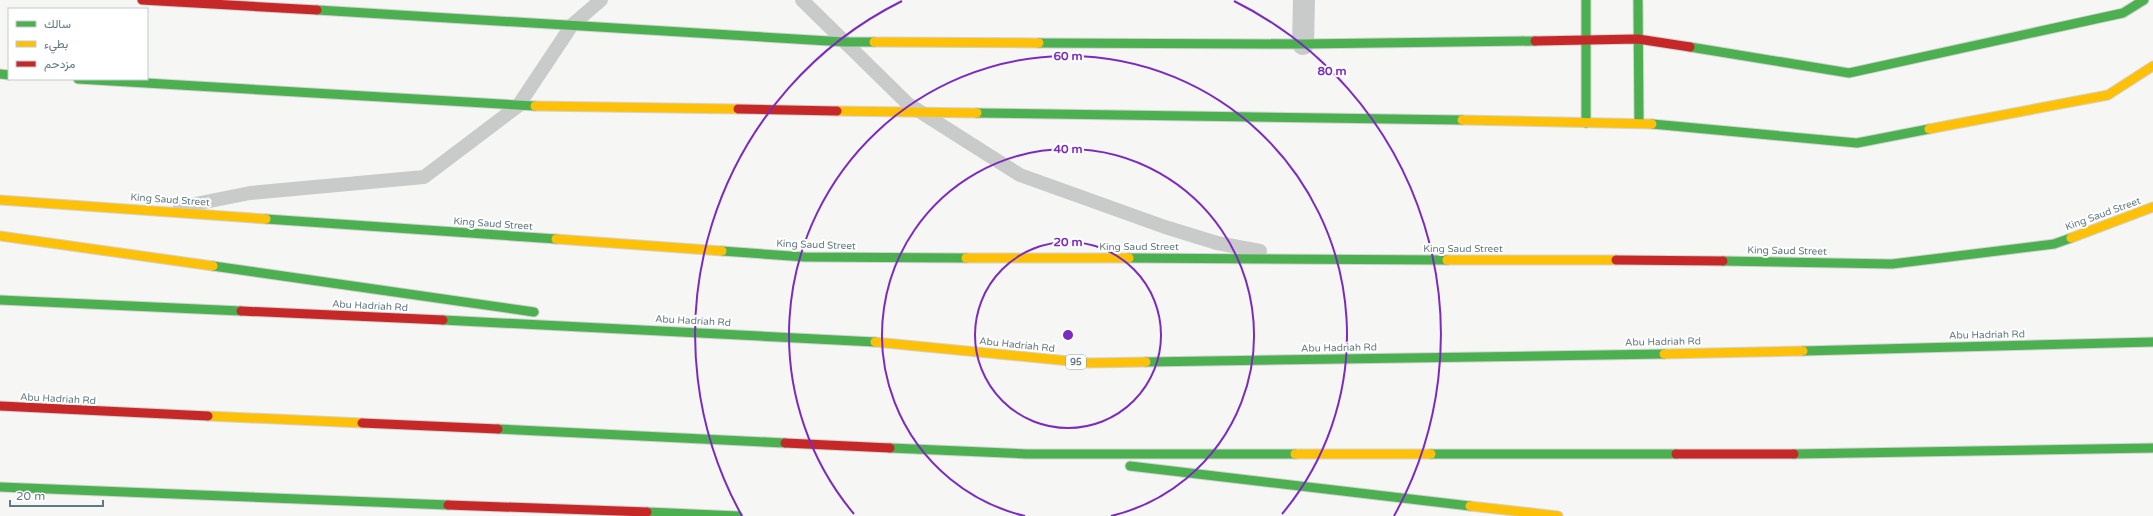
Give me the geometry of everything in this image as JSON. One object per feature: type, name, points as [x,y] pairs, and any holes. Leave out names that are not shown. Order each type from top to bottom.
[{"type":"main road","points":[[142,0],[845,42],[1303,44],[1638,39],[1849,73],[2123,13],[2144,0]]},
{"type":"main road","points":[[1586,0],[1586,123]]},
{"type":"main road","points":[[1638,0],[1639,124]]},
{"type":"main road","points":[[94,80],[518,106],[1639,124],[1857,143],[2108,95],[2153,66]]},
{"type":"main road","name":"King Saud Street","points":[[0,200],[805,257],[1755,261],[1892,264],[2054,244],[2153,207]]},
{"type":"main road","points":[[0,236],[544,313]]},
{"type":"main road","name":"Abu Hadriah Rd","points":[[0,300],[846,339],[1089,363],[1766,352],[2153,342]]},
{"type":"main road","points":[[567,317],[662,330]]},
{"type":"main road","name":"Abu Hadriah Rd","points":[[0,406],[1027,454],[1776,454],[2153,448]]},
{"type":"main road","points":[[1027,454],[1558,516]]},
{"type":"main road","points":[[0,487],[738,516]]},
{"type":"street","points":[[1303,44],[1304,0]]},
{"type":"lane","points":[[161,211],[250,193],[424,176],[518,106],[572,25],[601,0]]},
{"type":"lane","points":[[802,0],[908,104],[1020,175],[1164,227],[1217,243],[1298,259]]},
{"type":"traffic: fast","points":[[1586,0],[1586,123]]},
{"type":"traffic: fast","points":[[1638,0],[1639,123]]},
{"type":"traffic: fast","points":[[1690,47],[1849,73],[2123,13],[2144,0]]},
{"type":"traffic: fast","points":[[317,10],[845,42],[874,42]]},
{"type":"traffic: fast","points":[[1039,43],[1303,44],[1535,41]]},
{"type":"traffic: fast","points":[[0,74],[8,75]]},
{"type":"traffic: fast","points":[[95,80],[535,106]]},
{"type":"traffic: fast","points":[[977,113],[1462,120]]},
{"type":"traffic: fast","points":[[1652,124],[1857,143],[1929,129]]},
{"type":"traffic: fast","points":[[266,219],[556,239]]},
{"type":"traffic: fast","points":[[1723,261],[1892,264],[2054,244],[2071,238]]},
{"type":"traffic: fast","points":[[722,251],[805,257],[966,258]]},
{"type":"traffic: fast","points":[[1129,258],[1447,260]]},
{"type":"traffic: fast","points":[[213,266],[534,312]]},
{"type":"traffic: fast","points":[[0,300],[241,311]]},
{"type":"traffic: fast","points":[[443,320],[875,342]]},
{"type":"traffic: fast","points":[[1803,351],[2153,342]]},
{"type":"traffic: fast","points":[[1146,362],[1664,354]]},
{"type":"traffic: fast","points":[[498,429],[785,443]]},
{"type":"traffic: fast","points":[[890,448],[1027,454],[1295,454]]},
{"type":"traffic: fast","points":[[1794,454],[2153,448]]},
{"type":"traffic: fast","points":[[1431,454],[1676,454]]},
{"type":"traffic: fast","points":[[1130,466],[1470,506]]},
{"type":"traffic: fast","points":[[0,487],[448,505]]},
{"type":"traffic: fast","points":[[647,512],[738,516]]},
{"type":"traffic: slow","points":[[874,42],[1039,43]]},
{"type":"traffic: slow","points":[[1929,129],[2108,95],[2153,66]]},
{"type":"traffic: slow","points":[[535,106],[738,109]]},
{"type":"traffic: slow","points":[[837,111],[977,113]]},
{"type":"traffic: slow","points":[[1462,120],[1652,124]]},
{"type":"traffic: slow","points":[[0,200],[266,219]]},
{"type":"traffic: slow","points":[[2071,238],[2153,207]]},
{"type":"traffic: slow","points":[[0,236],[213,266]]},
{"type":"traffic: slow","points":[[556,239],[722,251]]},
{"type":"traffic: slow","points":[[966,258],[1129,258]]},
{"type":"traffic: slow","points":[[1447,260],[1616,260]]},
{"type":"traffic: slow","points":[[875,342],[1089,363],[1146,362]]},
{"type":"traffic: slow","points":[[1664,354],[1803,351]]},
{"type":"traffic: slow","points":[[208,416],[362,423]]},
{"type":"traffic: slow","points":[[1295,454],[1431,454]]},
{"type":"traffic: slow","points":[[1470,506],[1558,516]]},
{"type":"traffic: jam","points":[[142,0],[317,10]]},
{"type":"traffic: jam","points":[[1535,41],[1638,39],[1690,47]]},
{"type":"traffic: jam","points":[[738,109],[837,111]]},
{"type":"traffic: jam","points":[[1616,260],[1723,261]]},
{"type":"traffic: jam","points":[[241,311],[443,320]]},
{"type":"traffic: jam","points":[[0,406],[208,416]]},
{"type":"traffic: jam","points":[[362,423],[498,429]]},
{"type":"traffic: jam","points":[[785,443],[890,448]]},
{"type":"traffic: jam","points":[[1676,454],[1794,454]]},
{"type":"traffic: jam","points":[[448,505],[647,512]]}]
